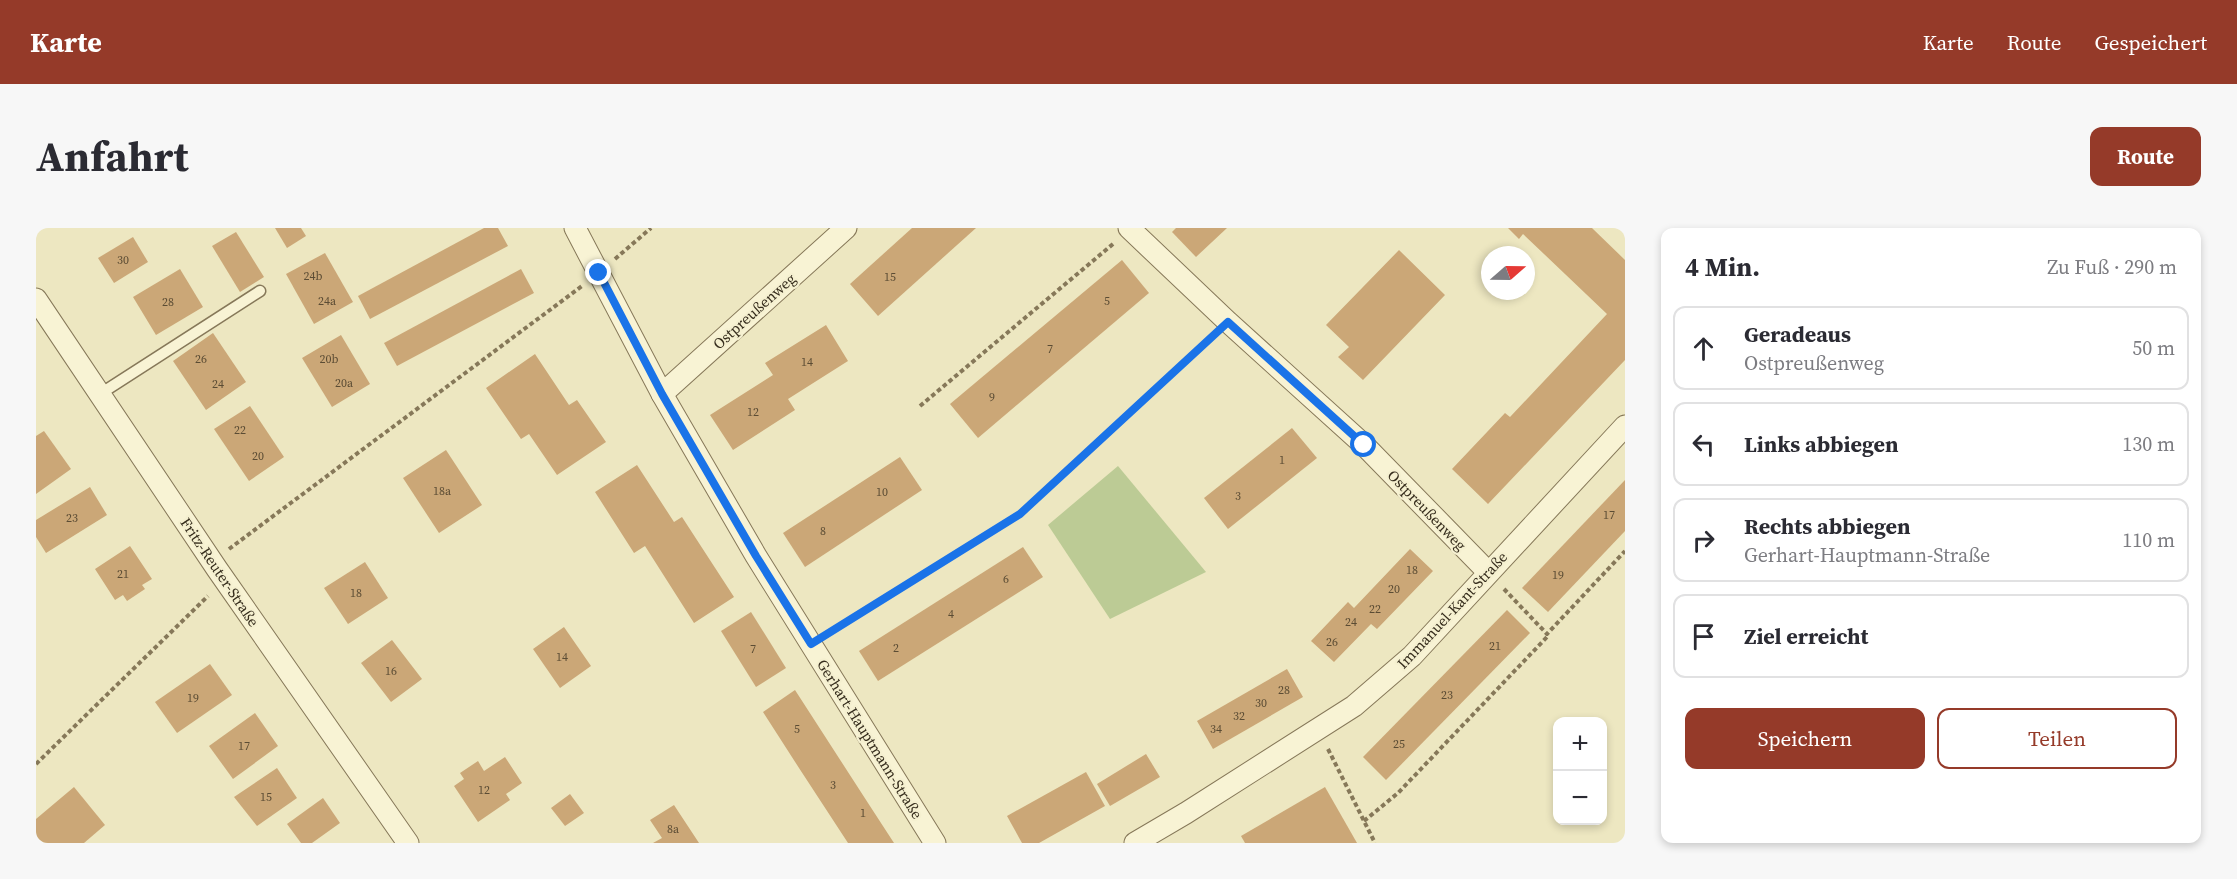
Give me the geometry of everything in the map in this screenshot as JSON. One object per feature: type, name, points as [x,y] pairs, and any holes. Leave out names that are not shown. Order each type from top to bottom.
[{"type":"street","name":"Gerhart-Hauptmann-Straße","points":[[575,228],[662,394],[756,556],[935,843]]},
{"type":"street","name":"Ostpreußenweg","points":[[662,394],[846,228]]},
{"type":"street","name":"Ostpreußenweg","points":[[1130,229],[1228,322],[1364,445],[1488,572]]},
{"type":"street","name":"Fritz-Reuter-Straße","points":[[36,298],[218,569],[408,843]]},
{"type":"street","name":"Immanuel-Kant-Straße","points":[[1135,843],[1354,706],[1412,656],[1625,426]]},
{"type":"lane","points":[[100,394],[260,291]]},
{"type":"path","points":[[36,764],[212,592],[218,569],[231,546],[599,273],[651,228]]},
{"type":"path","points":[[920,406],[1130,229]]},
{"type":"path","points":[[811,644],[1020,514],[1228,322]]},
{"type":"path","points":[[1364,821],[1398,794],[1625,551]]},
{"type":"path","points":[[1488,572],[1547,634]]},
{"type":"path","points":[[1318,730],[1375,843]]},
{"type":"green space","points":[[1118,466],[1206,572],[1110,619],[1048,525]]},
{"type":"building","points":[[275,228],[301,228],[306,236],[287,248]]},
{"type":"building","points":[[484,228],[498,228],[508,246],[370,319],[358,296]]},
{"type":"building","points":[[912,228],[976,228],[878,316],[850,284]]},
{"type":"building","points":[[1176,228],[1227,228],[1196,257],[1172,232]]},
{"type":"building","points":[[1508,228],[1592,228],[1625,260],[1625,360],[1488,504],[1452,469],[1505,413],[1510,417],[1607,314],[1523,234],[1519,239]]},
{"type":"building","points":[[236,232],[264,277],[240,292],[212,246]]},
{"type":"building","points":[[133,237],[148,262],[114,283],[98,258]]},
{"type":"building","points":[[1399,250],[1445,295],[1363,380],[1338,357],[1349,347],[1326,325]]},
{"type":"building","points":[[325,253],[353,302],[314,324],[286,274]]},
{"type":"building","points":[[1122,260],[1149,293],[978,438],[950,404]]},
{"type":"building","points":[[180,269],[203,307],[156,335],[133,297]]},
{"type":"building","points":[[521,269],[534,293],[397,366],[384,343]]},
{"type":"building","points":[[826,325],[848,361],[788,399],[795,410],[733,450],[710,415],[773,375],[765,363]]},
{"type":"building","points":[[213,333],[246,382],[206,410],[173,361]]},
{"type":"building","points":[[341,335],[370,384],[332,407],[302,358]]},
{"type":"building","points":[[535,354],[569,405],[577,400],[606,442],[557,475],[529,434],[521,439],[486,388]]},
{"type":"building","points":[[250,406],[284,457],[249,481],[214,429]]},
{"type":"building","points":[[1292,428],[1317,458],[1228,529],[1204,498]]},
{"type":"building","points":[[44,431],[71,469],[36,494],[36,436]]},
{"type":"building","points":[[446,450],[482,505],[439,533],[403,478]]},
{"type":"building","points":[[900,457],[922,490],[805,567],[783,533]]},
{"type":"building","points":[[637,465],[674,522],[682,517],[734,597],[694,623],[645,546],[634,553],[595,492]]},
{"type":"building","points":[[1625,480],[1625,531],[1548,612],[1522,588]]},
{"type":"building","points":[[90,487],[107,515],[46,553],[36,537],[36,520]]},
{"type":"building","points":[[130,546],[152,579],[142,585],[145,589],[127,601],[123,595],[115,600],[95,569]]},
{"type":"building","points":[[1023,547],[1043,577],[878,681],[859,651]]},
{"type":"building","points":[[1410,549],[1433,571],[1377,629],[1371,624],[1334,662],[1311,641],[1348,602],[1354,608]]},
{"type":"building","points":[[365,562],[388,598],[348,624],[324,588]]},
{"type":"building","points":[[1507,610],[1530,633],[1386,780],[1363,757]]},
{"type":"building","points":[[751,612],[786,668],[756,687],[721,631]]},
{"type":"building","points":[[564,627],[591,666],[560,688],[533,649]]},
{"type":"building","points":[[392,640],[422,679],[391,702],[361,663]]},
{"type":"building","points":[[210,664],[232,695],[177,733],[155,702]]},
{"type":"building","points":[[1287,669],[1303,697],[1213,749],[1197,721]]},
{"type":"building","points":[[795,690],[894,843],[848,843],[799,768],[763,712]]},
{"type":"building","points":[[255,713],[278,746],[233,779],[209,746]]},
{"type":"building","points":[[1146,754],[1160,777],[1110,806],[1097,784]]},
{"type":"building","points":[[505,757],[522,783],[506,794],[510,800],[478,822],[454,786],[464,779],[460,773],[478,761],[484,771]]},
{"type":"building","points":[[277,768],[297,798],[257,826],[234,797]]},
{"type":"building","points":[[1086,772],[1105,806],[1039,843],[1022,843],[1007,816]]},
{"type":"building","points":[[74,787],[105,825],[84,843],[36,843],[36,819]]},
{"type":"building","points":[[1325,787],[1357,843],[1245,843],[1241,836]]},
{"type":"building","points":[[570,794],[584,813],[565,826],[551,808]]},
{"type":"building","points":[[323,798],[340,823],[312,843],[301,843],[287,824]]},
{"type":"building","points":[[674,805],[699,843],[653,843],[662,838],[650,820]]},
{"type":"route","points":[[599,273],[662,394],[756,556],[811,644],[1020,514],[1228,322],[1364,445]]}]
